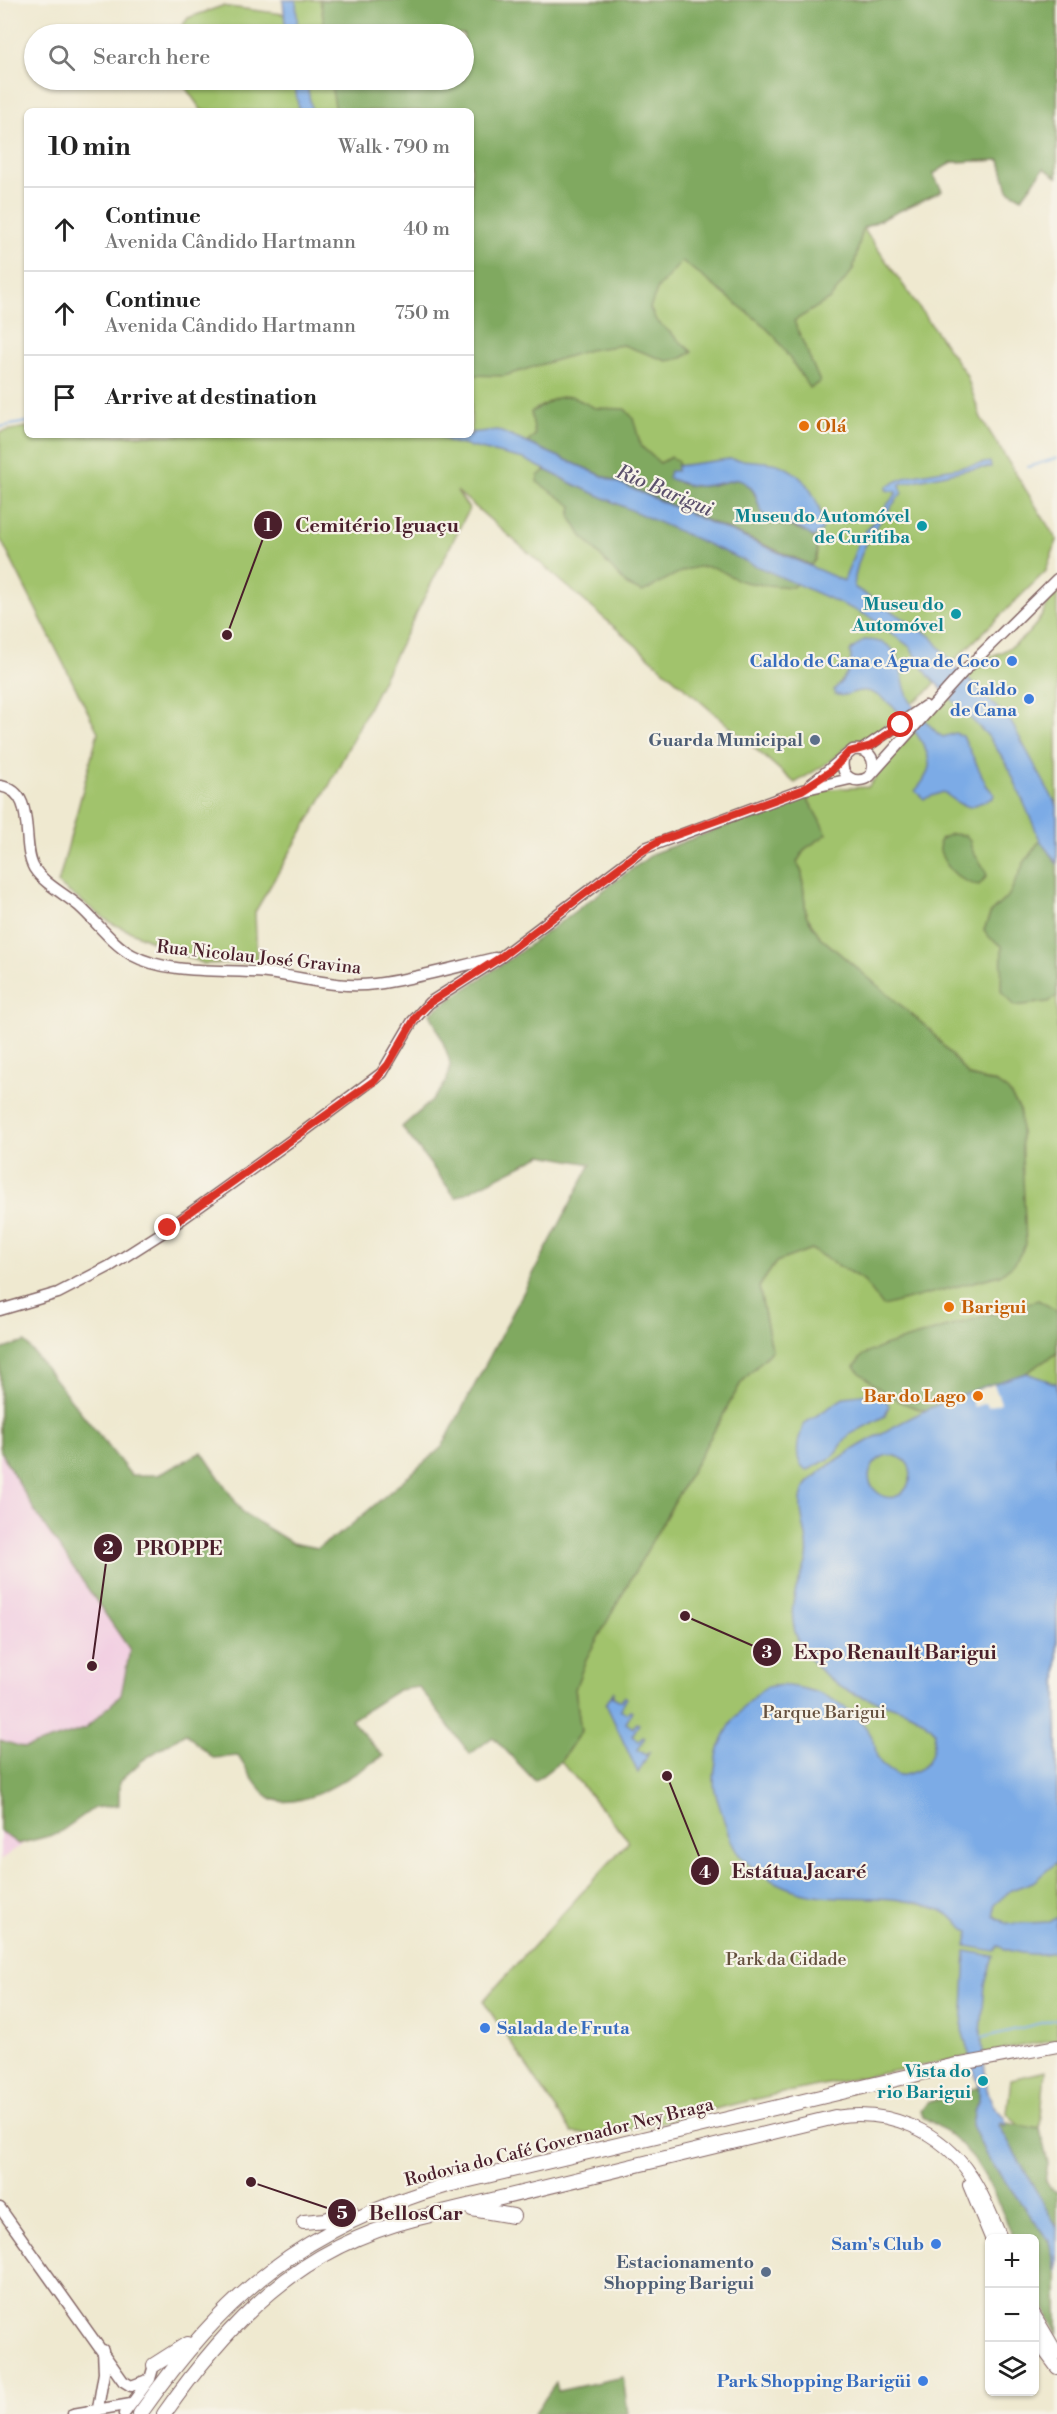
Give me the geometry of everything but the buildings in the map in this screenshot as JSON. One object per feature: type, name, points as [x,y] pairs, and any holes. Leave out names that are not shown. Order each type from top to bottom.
[{"type":"highway","name":"Rodovia do Café Governador Ney Braga","points":[[136,2409],[199,2336],[242,2294],[309,2243],[369,2212],[448,2185],[956,2066]]},
{"type":"highway","points":[[164,2414],[226,2332],[258,2301],[296,2271],[337,2247],[373,2231],[835,2117]]},
{"type":"highway","points":[[304,2222],[334,2218],[389,2199],[448,2185]]},
{"type":"highway","points":[[461,2208],[513,2216]]},
{"type":"highway","points":[[152,2372],[199,2336]]},
{"type":"main road","points":[[0,1310],[41,1299],[75,1285],[168,1228],[374,1081],[388,1065],[412,1022],[423,1009],[501,957],[652,844],[802,790],[850,779],[865,779],[904,729],[943,694],[1057,579]]},
{"type":"main road","points":[[802,790],[843,760],[849,752],[862,750],[904,729]]},
{"type":"main road","points":[[862,750],[873,759],[872,772]]},
{"type":"main road","points":[[843,760],[843,771],[850,779]]},
{"type":"main road","name":"Rua Nicolau José Gravina","points":[[0,786],[13,790],[22,804],[30,858],[39,875],[85,911],[120,946],[142,960],[166,966],[267,973],[352,986],[394,981],[501,957]]},
{"type":"main road","points":[[956,2066],[1057,2046]]},
{"type":"main road","points":[[835,2117],[869,2115],[899,2121],[931,2135],[956,2157],[978,2187],[999,2234]]},
{"type":"main road","points":[[956,2157],[989,2234]]},
{"type":"main road","points":[[0,2208],[103,2349],[123,2381],[131,2386],[152,2372]]},
{"type":"main road","points":[[1039,2321],[1057,2354]]},
{"type":"main road","points":[[1039,2342],[1057,2368]]},
{"type":"main road","points":[[97,2412],[104,2373],[103,2349]]},
{"type":"main road","points":[[124,2414],[136,2409],[152,2372]]},
{"type":"main road","points":[[73,2414],[136,2409]]},
{"type":"shaded area","points":[[0,1438],[161,1682],[72,1810],[0,1860]]},
{"type":"green space","points":[[291,0],[1057,0],[1057,177],[1044,168],[1022,198],[1008,190],[1000,160],[952,162],[933,174],[942,191],[863,228],[966,374],[981,418],[1057,540],[1046,571],[958,657],[929,690],[869,738],[853,742],[828,762],[795,783],[457,491],[469,509],[329,786],[255,912],[257,962],[204,964],[111,923],[58,884],[98,732],[0,538],[0,432],[24,428],[24,438],[474,438],[474,108],[200,108],[187,90],[474,90],[474,24],[184,24],[188,18],[222,6],[291,15]]},
{"type":"green space","points":[[320,0],[1057,0],[1057,177],[1044,168],[1022,198],[1008,190],[1000,160],[952,162],[933,174],[942,191],[863,228],[853,270],[830,299],[794,321],[820,382],[810,388],[775,337],[761,323],[682,261],[658,288],[650,308],[656,320],[692,352],[682,358],[667,361],[623,345],[589,350],[504,376],[474,375],[474,108],[335,108],[332,90],[474,90],[474,24],[324,24]]},
{"type":"green space","points":[[571,396],[595,408],[625,409],[633,418],[641,446],[660,463],[671,457],[678,461],[679,483],[703,486],[739,479],[747,484],[768,518],[799,529],[813,537],[817,543],[814,562],[811,565],[527,443],[535,435],[531,412],[556,398]]},
{"type":"green space","points":[[546,470],[797,583],[793,587],[747,583],[706,566],[683,571],[642,592],[627,585],[581,535],[570,516],[572,506],[537,482],[538,476]]},
{"type":"green space","name":"Parque Barigui","points":[[1057,585],[1057,2039],[777,2094],[608,2135],[572,2133],[483,2001],[629,1841],[561,1761],[581,1731],[575,1689],[586,1659],[741,1383],[772,1350],[759,1287],[776,1262],[811,1249],[863,1280],[879,1298],[1021,1156],[1020,1110],[997,1083],[969,1076],[930,1030],[820,937],[806,915],[802,873],[797,862],[805,849],[827,834],[806,796],[827,789],[868,787],[948,692],[977,663],[1011,647],[1028,633],[1042,616],[1053,586]]},
{"type":"green space","points":[[806,796],[827,834],[805,849],[797,862],[802,873],[806,915],[820,937],[930,1030],[969,1076],[997,1083],[1008,1091],[1020,1110],[1026,1244],[1015,1263],[1000,1275],[883,1306],[863,1280],[811,1249],[776,1262],[759,1287],[772,1350],[741,1383],[586,1659],[575,1689],[581,1731],[561,1761],[535,1781],[493,1737],[470,1754],[419,1687],[398,1690],[351,1720],[383,1756],[344,1781],[311,1796],[296,1801],[281,1801],[269,1797],[256,1784],[238,1756],[213,1758],[185,1733],[143,1760],[119,1782],[119,1805],[94,1808],[57,1834],[18,1844],[0,1831],[0,1740],[25,1748],[85,1729],[121,1695],[130,1650],[36,1513],[0,1451],[0,1350],[25,1342],[131,1475],[158,1475],[202,1452],[243,1513],[292,1543],[317,1548],[343,1532],[442,1447],[591,1164],[542,1155],[456,1198],[402,1127],[439,1093],[448,1075],[450,1066],[448,1054],[430,1013],[517,954],[654,853]]},
{"type":"green space","points":[[951,834],[965,835],[970,840],[972,850],[987,876],[979,885],[964,880],[950,870],[945,863],[940,839]]},
{"type":"green space","points":[[1040,840],[1057,864],[1057,996],[1048,1002],[1015,1006],[1001,991],[1002,946],[990,938],[984,930],[991,912],[1009,895],[1024,863]]},
{"type":"green space","points":[[1038,1300],[1057,1311],[1057,1353],[1026,1373],[953,1398],[927,1411],[906,1404],[888,1394],[854,1367],[863,1355],[884,1346]]},
{"type":"green space","points":[[1045,2071],[1040,2129],[1019,2126],[1007,2113],[1011,2079]]},
{"type":"green space","points":[[979,2087],[979,2102],[975,2108],[972,2125],[986,2155],[1049,2241],[1057,2273],[1057,2334],[1039,2294],[1039,2234],[1012,2234],[974,2159],[950,2135],[923,2117],[921,2111],[927,2103]]},
{"type":"green space","points":[[1001,2122],[1005,2126],[1007,2123],[1040,2129],[1048,2164],[1045,2181],[1049,2188],[1057,2192],[1057,2228],[999,2125]]},
{"type":"green space","points":[[623,2377],[628,2414],[534,2414],[556,2383],[558,2391]]},
{"type":"water","points":[[283,0],[296,0],[297,24],[285,24]]},
{"type":"water","points":[[296,90],[308,90],[311,108],[299,108]]},
{"type":"water","points":[[497,430],[844,581],[860,538],[896,494],[896,492],[886,490],[887,486],[908,476],[990,462],[991,467],[965,470],[900,484],[902,493],[877,525],[864,548],[859,560],[854,587],[931,636],[951,662],[1011,722],[1057,806],[1057,864],[1040,840],[1007,764],[988,736],[928,675],[910,647],[868,616],[573,484],[524,459],[450,442],[443,438],[474,438],[474,433]]},
{"type":"water","points":[[729,459],[777,464],[796,474],[816,499],[822,520],[822,531],[813,537],[798,528],[769,519],[761,510],[753,490],[739,479],[697,486],[668,478],[670,471],[677,471],[677,466]]},
{"type":"water","points":[[864,640],[878,641],[894,652],[913,705],[938,734],[943,737],[955,733],[963,736],[987,786],[994,794],[993,798],[970,807],[960,804],[943,792],[924,799],[915,791],[927,774],[928,757],[924,746],[907,721],[897,710],[875,694],[862,691],[843,695],[835,694],[834,690],[850,668],[850,651]]},
{"type":"water","points":[[1026,1373],[1057,1384],[1057,1862],[1033,1882],[1011,1890],[994,1905],[994,1916],[1007,1924],[1049,1922],[1057,1917],[1057,1951],[1035,1954],[1020,1953],[998,1946],[994,1951],[966,1946],[969,1932],[955,1920],[940,1910],[913,1902],[815,1895],[791,1889],[767,1877],[735,1850],[717,1800],[714,1782],[720,1747],[736,1716],[765,1688],[778,1685],[821,1694],[848,1710],[863,1724],[874,1741],[876,1755],[880,1762],[899,1776],[917,1771],[927,1763],[933,1750],[935,1732],[926,1723],[904,1710],[842,1688],[814,1664],[798,1640],[793,1622],[793,1603],[808,1550],[801,1507],[803,1491],[811,1480],[827,1467],[871,1439],[953,1398]],"holes":[[[887,1455],[901,1458],[908,1465],[911,1474],[909,1483],[904,1491],[896,1496],[886,1497],[872,1486],[869,1475],[873,1465],[882,1457]]]},
{"type":"water","points":[[876,1393],[884,1395],[889,1406],[885,1416],[849,1435],[833,1457],[806,1471],[798,1455],[800,1435],[805,1423],[845,1397]]},
{"type":"water","points":[[614,1691],[613,1697],[621,1701],[624,1696],[627,1698],[620,1710],[627,1714],[630,1710],[633,1711],[626,1723],[633,1728],[636,1723],[639,1724],[632,1736],[639,1741],[643,1736],[645,1737],[638,1750],[646,1755],[650,1751],[638,1773],[606,1704]]},
{"type":"water","points":[[966,1951],[993,1956],[985,1985],[981,2033],[987,2089],[993,2105],[1005,2118],[1006,2126],[1001,2122],[999,2125],[1057,2228],[1057,2273],[1049,2241],[986,2155],[972,2125],[975,2108],[979,2102],[979,2087],[962,2030]]},
{"type":"pier","points":[[994,1384],[1001,1403],[988,1407],[986,1403],[974,1407],[969,1393]]},
{"type":"waterway","points":[[0,427],[24,423]]},
{"type":"waterway","points":[[1028,467],[1057,458]]},
{"type":"waterway","points":[[981,2038],[1057,2019]]},
{"type":"place","name":"Olá","points":[[804,426]]},
{"type":"place","name":"Museu do Automóvel de Curitiba","points":[[922,526]]},
{"type":"place","name":"Museu do Automóvel","points":[[956,614]]},
{"type":"place","name":"Cemitério Iguaçu","points":[[227,635]]},
{"type":"place","name":"Caldo de Cana e Água de Coco","points":[[1012,661]]},
{"type":"place","name":"Caldo de Cana","points":[[1029,699]]},
{"type":"place","name":"Guarda Municipal","points":[[815,740]]},
{"type":"place","name":"Barigui","points":[[949,1307]]},
{"type":"place","name":"Bar do Lago","points":[[978,1396]]},
{"type":"place","name":"Expo Renault Barigui","points":[[685,1616]]},
{"type":"place","name":"PROPPE","points":[[92,1666]]},
{"type":"place","name":"Estátua Jacaré","points":[[667,1776]]},
{"type":"place","name":"Salada de Fruta","points":[[485,2028]]},
{"type":"place","name":"Vista do rio Barigui","points":[[983,2081]]},
{"type":"place","name":"BellosCar","points":[[251,2182]]},
{"type":"place","name":"Sam's Club","points":[[936,2244]]},
{"type":"place","name":"Estacionamento Shopping Barigui","points":[[766,2272]]},
{"type":"place","name":"Park Shopping Barigüi","points":[[923,2381]]},
{"type":"route","points":[[168,1228],[374,1081],[394,1056],[417,1015],[429,1003],[501,957],[637,854],[659,841],[802,790],[831,771],[849,752],[871,746],[901,725]]},
{"type":"water label","name":"Rio Barigui","points":[[665,490]]},
{"type":"park label","name":"Park da Cidade","points":[[786,1959]]}]
